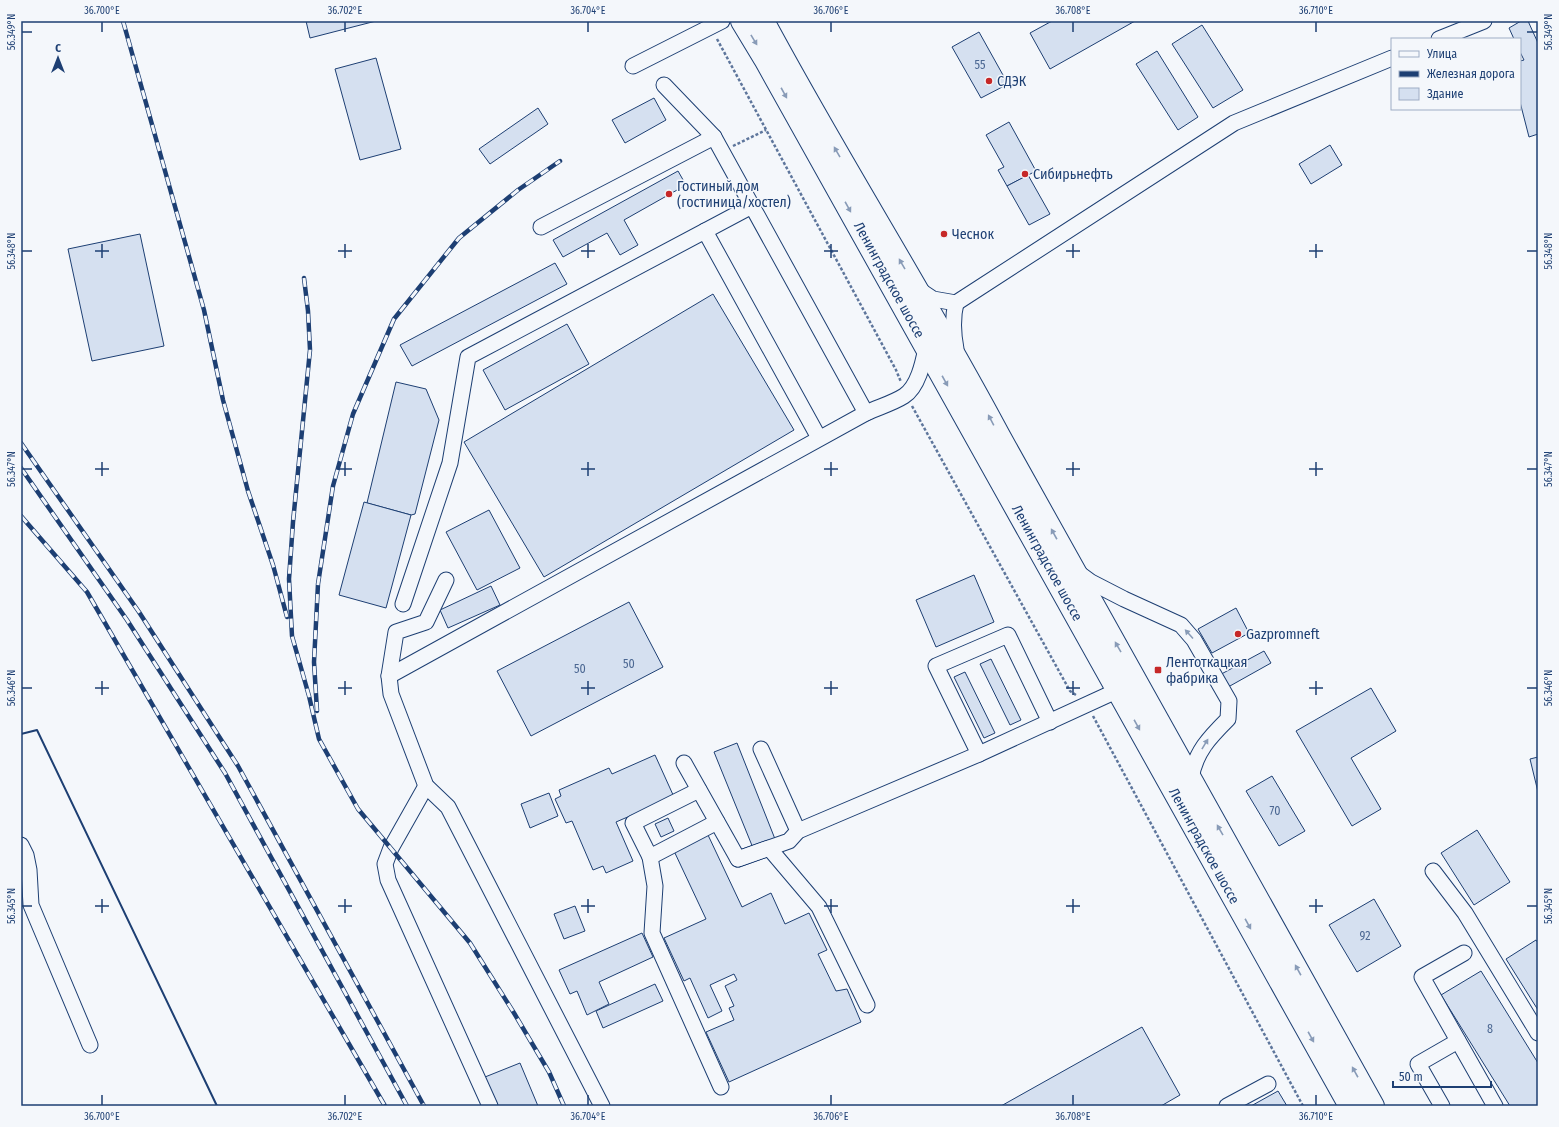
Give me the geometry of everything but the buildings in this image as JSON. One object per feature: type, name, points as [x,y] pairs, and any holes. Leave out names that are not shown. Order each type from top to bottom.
[{"type":"highway","name":"Ленинградское шоссе","points":[[742,21],[769,66],[926,348],[1128,686],[1191,779],[1373,1106]]},
{"type":"highway","name":"Ленинградское шоссе","points":[[763,21],[957,358],[1073,568],[1128,686],[1172,789],[1350,1106]]},
{"type":"street","points":[[1442,38],[1484,21]]},
{"type":"street","points":[[633,66],[716,24]]},
{"type":"street","points":[[916,288],[933,299],[956,303],[1234,123],[1391,58]]},
{"type":"street","points":[[664,85],[714,137],[866,413]]},
{"type":"street","points":[[541,227],[714,137]]},
{"type":"street","points":[[404,604],[450,463],[468,357],[752,206]]},
{"type":"street","points":[[706,231],[820,438]]},
{"type":"street","points":[[956,303],[952,332],[957,358]]},
{"type":"street","points":[[389,676],[820,438],[866,413],[906,395],[916,382],[922,367],[926,348]]},
{"type":"street","points":[[1073,568],[1091,582],[1181,625],[1194,640],[1229,701],[1228,719],[1209,738],[1193,764],[1191,779]]},
{"type":"street","points":[[446,580],[426,622],[396,632],[389,676],[391,694],[426,786],[448,807],[602,1106]]},
{"type":"street","points":[[979,754],[936,666],[1008,635],[1050,722]]},
{"type":"street","points":[[684,763],[738,859],[789,841],[798,831],[979,754],[1128,686]]},
{"type":"street","points":[[761,749],[798,831]]},
{"type":"street","points":[[426,786],[390,848],[385,864],[388,880],[490,1106]]},
{"type":"street","points":[[699,790],[633,824],[650,857],[655,886],[652,933],[721,1087]]},
{"type":"street","points":[[650,857],[717,822]]},
{"type":"street","points":[[21,845],[26,855],[29,870],[31,905],[90,1045]]},
{"type":"street","points":[[769,848],[820,907],[867,1005]]},
{"type":"street","points":[[1432,871],[1465,913],[1538,1033]]},
{"type":"street","points":[[1464,953],[1422,977],[1495,1106]]},
{"type":"street","points":[[1442,1106],[1418,1064],[1458,1041]]},
{"type":"street","points":[[1227,1106],[1268,1084]]},
{"type":"path","points":[[716,24],[766,130],[896,370],[906,395],[1070,691],[1087,704],[1303,1106]]},
{"type":"path","points":[[722,151],[766,130]]},
{"type":"railway","points":[[123,21],[204,310],[223,400],[248,491],[273,565],[287,617]]},
{"type":"railway","points":[[317,711],[314,662],[318,584],[333,486],[353,414],[394,319],[459,238],[518,190],[560,161]]},
{"type":"railway","points":[[304,278],[308,311],[310,350],[293,522],[289,579],[292,636],[309,696],[319,739],[358,809],[470,943],[549,1072],[564,1106]]},
{"type":"railway","points":[[21,443],[139,612],[238,766],[424,1106]]},
{"type":"railway","points":[[21,468],[127,620],[225,773],[407,1106]]},
{"type":"railway","points":[[21,516],[87,592],[385,1106]]},
{"type":"wall","points":[[21,734],[37,730],[217,1106]]},
{"type":"place","name":"СДЭК","points":[[989,81]]},
{"type":"place","name":"Сибирьнефть","points":[[1025,174]]},
{"type":"place","name":"Гостиный дом (гостиница/хостел)","points":[[669,194]]},
{"type":"place","name":"Чеснок","points":[[944,234]]},
{"type":"place","name":"Gazpromneft","points":[[1238,634]]},
{"type":"place","name":"Лентоткацкая фабрика","points":[[1158,670]]}]
